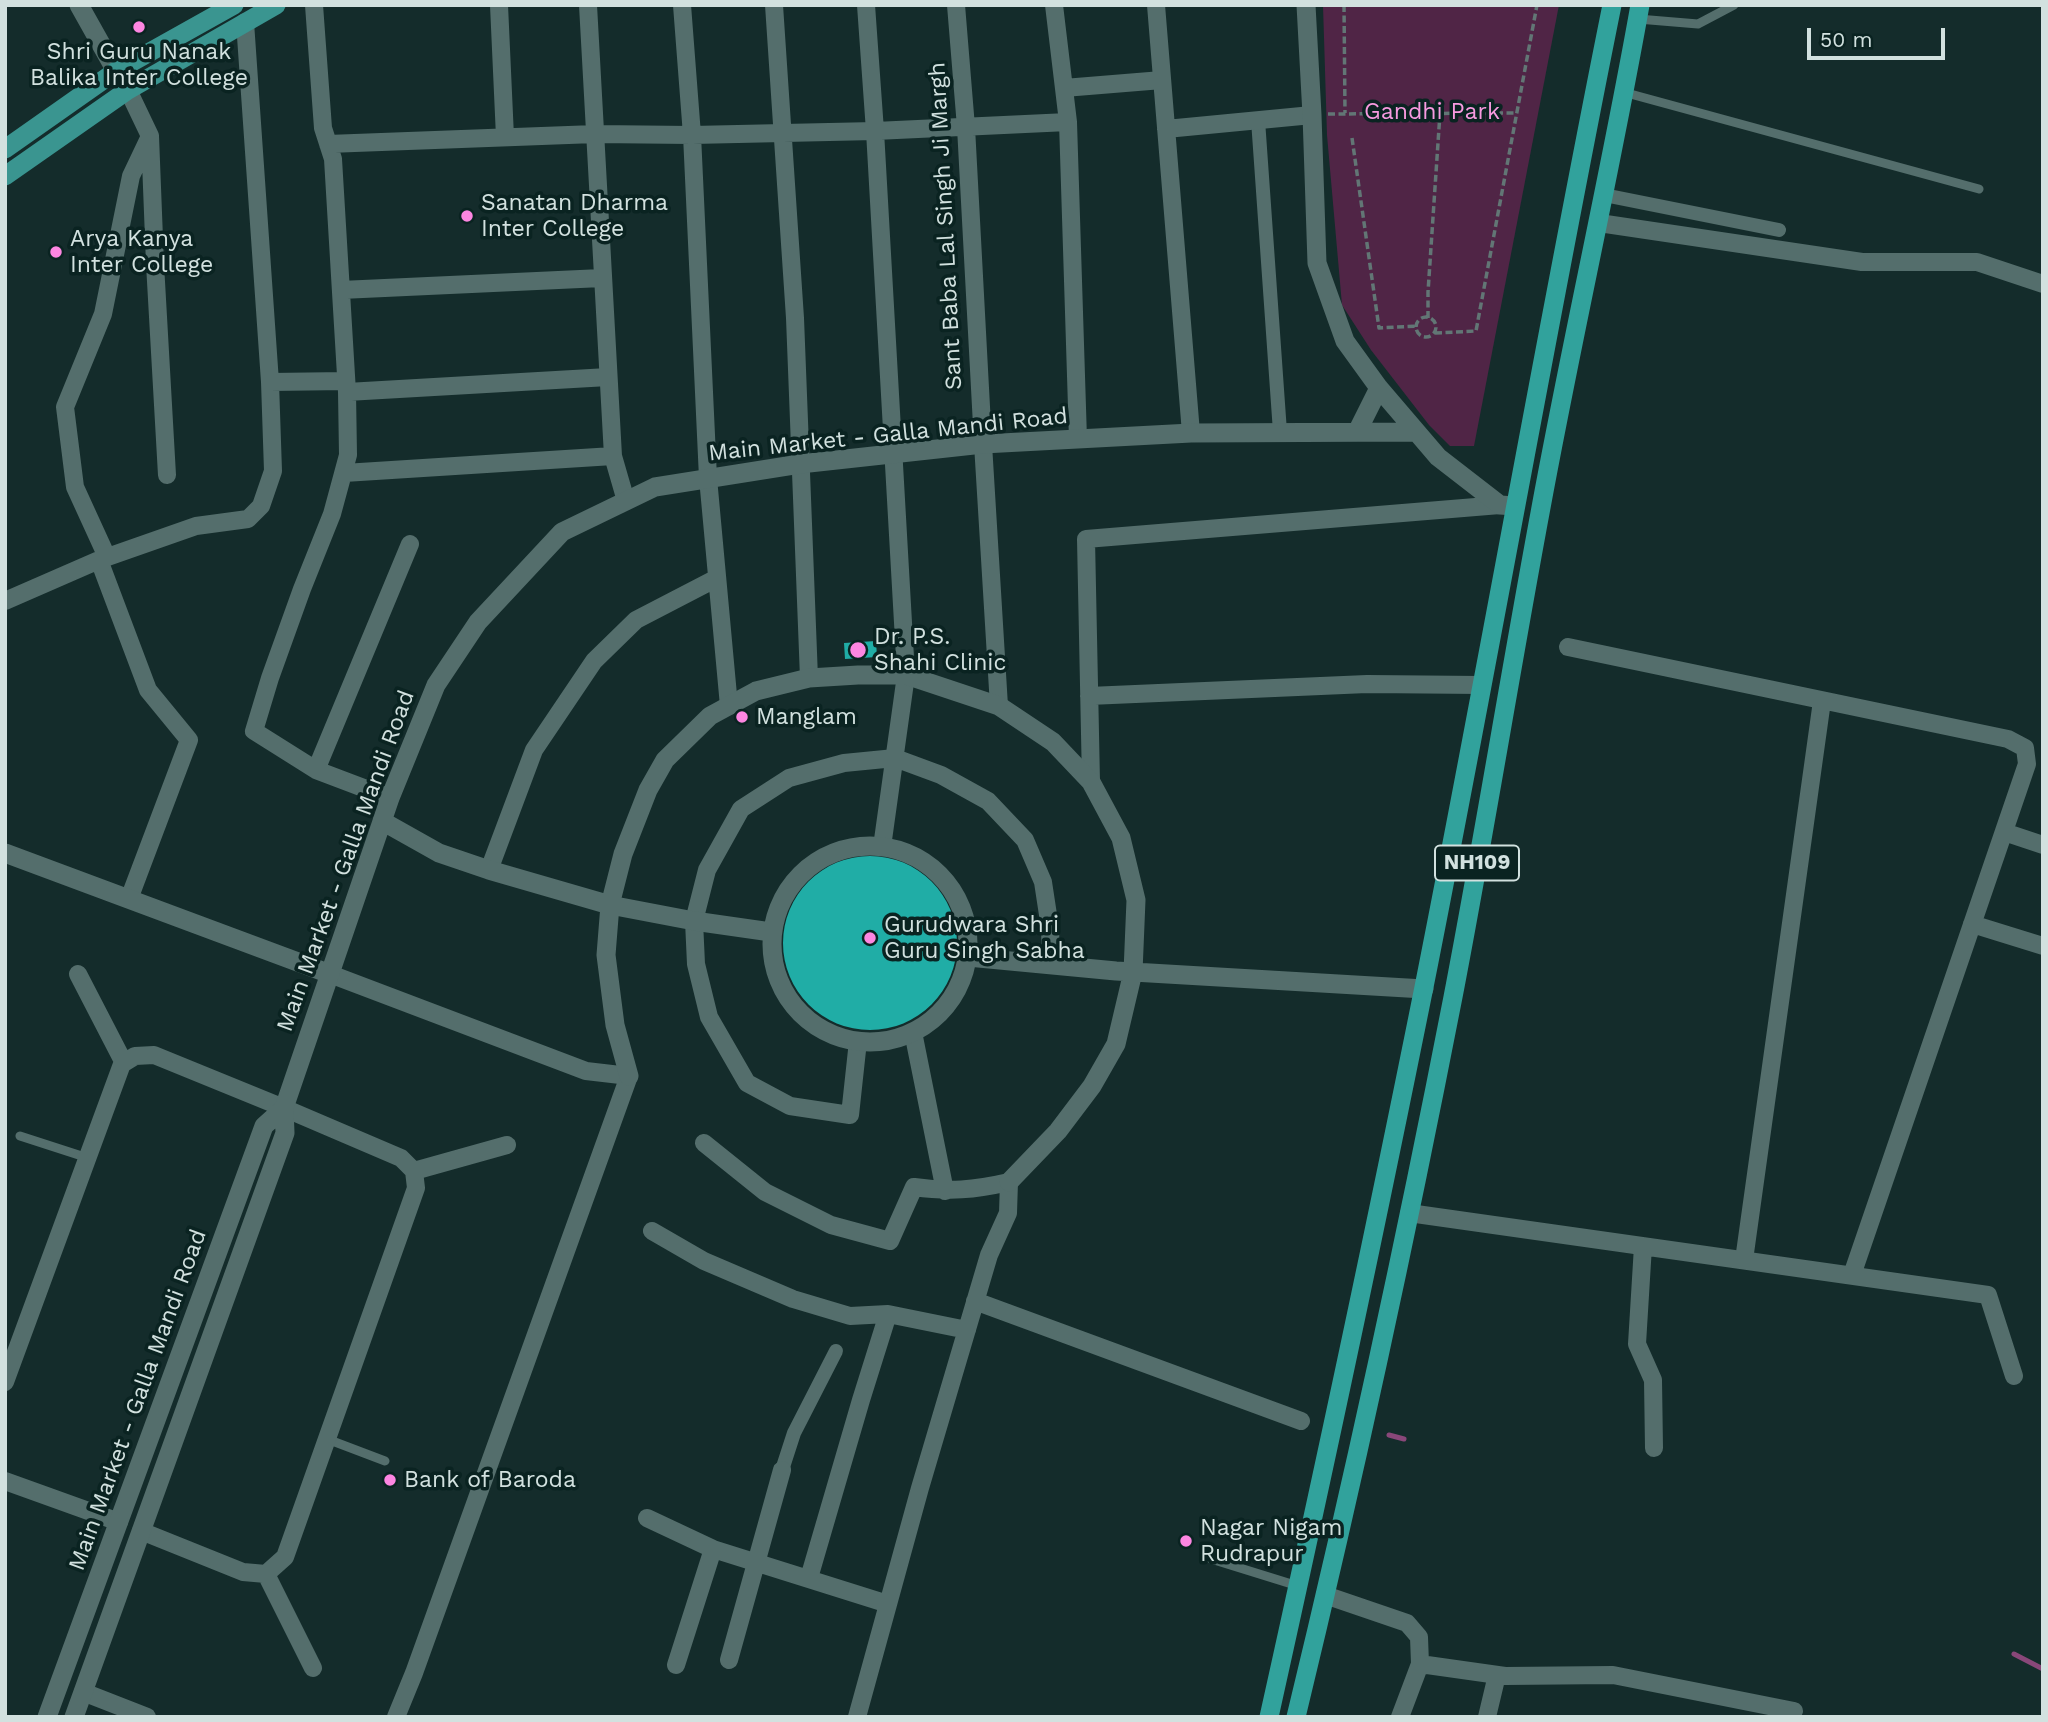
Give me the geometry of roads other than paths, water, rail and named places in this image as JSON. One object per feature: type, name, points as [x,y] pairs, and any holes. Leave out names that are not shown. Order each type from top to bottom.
[{"type":"highway","name":"NH109","points":[[1269,1717],[1424,989],[1482,685],[1508,506],[1612,5]]},
{"type":"highway","name":"NH109","points":[[1296,1717],[1424,1142],[1540,512],[1639,12]]},
{"type":"highway","points":[[1508,506],[1540,512]]},
{"type":"highway","points":[[1424,989],[1453,994]]},
{"type":"highway","points":[[1393,1134],[1424,1142]]},
{"type":"highway","points":[[1298,1586],[1325,1595]]},
{"type":"main road","points":[[5,149],[116,71],[240,13],[276,5]]},
{"type":"main road","points":[[5,176],[240,13]]},
{"type":"main road","points":[[116,71],[128,90]]},
{"type":"street","points":[[314,5],[323,128],[333,159],[348,455],[332,514],[302,589],[254,730],[316,770],[390,798]]},
{"type":"street","points":[[499,5],[505,138]]},
{"type":"street","points":[[588,5],[613,456],[626,501]]},
{"type":"street","points":[[682,5],[692,135],[708,478],[729,706]]},
{"type":"street","points":[[774,5],[795,318],[809,678]]},
{"type":"street","points":[[866,5],[906,675],[882,847]]},
{"type":"street","name":"Sant Baba Lal Singh Ji Margh","points":[[956,5],[966,127],[999,706]]},
{"type":"street","points":[[1054,5],[1068,122],[1078,439]]},
{"type":"street","points":[[1156,5],[1191,433]]},
{"type":"street","points":[[1306,5],[1317,263],[1345,341],[1379,388],[1438,457],[1508,506]]},
{"type":"street","points":[[80,6],[116,71]]},
{"type":"street","points":[[5,601],[103,559],[196,526],[248,519],[261,506],[274,471],[270,382],[240,13]]},
{"type":"street","points":[[1064,88],[1162,80]]},
{"type":"street","points":[[128,90],[150,136],[167,475]]},
{"type":"street","points":[[1166,129],[1312,115]]},
{"type":"street","points":[[1258,120],[1280,432]]},
{"type":"street","points":[[328,144],[595,134],[783,134],[1068,122]]},
{"type":"street","points":[[129,899],[189,740],[148,690],[75,487],[65,407],[103,314],[131,176],[150,136]]},
{"type":"street","points":[[1604,195],[1779,230]]},
{"type":"street","points":[[1599,223],[1862,262],[1977,262],[2043,284]]},
{"type":"street","points":[[341,290],[603,278]]},
{"type":"street","points":[[270,382],[346,387],[608,377]]},
{"type":"street","points":[[1357,432],[1379,388]]},
{"type":"street","name":"Main Market - Galla Mandi Road","points":[[74,1717],[285,1133],[284,1108],[390,798],[436,685],[478,622],[562,532],[655,487],[800,464],[983,444],[1191,433],[1415,432]]},
{"type":"street","points":[[344,473],[613,456]]},
{"type":"street","points":[[1091,782],[1086,540],[1508,506]]},
{"type":"street","points":[[316,770],[410,544]]},
{"type":"street","points":[[489,870],[534,750],[594,661],[636,620],[717,578]]},
{"type":"street","points":[[1568,647],[2008,739],[2025,748],[2027,764],[1852,1275]]},
{"type":"street","points":[[396,1717],[629,1076],[615,1026],[606,956],[610,905],[623,854],[648,790],[665,760],[710,716],[756,691],[809,678],[858,675],[906,675],[999,706],[1053,742],[1091,782],[1121,838],[1136,900],[1133,972],[1116,1044],[1092,1086],[1058,1131],[1009,1182],[945,1191],[914,1187],[890,1241],[831,1225],[765,1192],[704,1143]]},
{"type":"street","points":[[1089,696],[1367,684],[1482,685]]},
{"type":"street","points":[[1744,1260],[1822,701]]},
{"type":"street","points":[[858,1041],[850,1115],[790,1106],[747,1083],[709,1017],[696,964],[694,921],[707,870],[741,809],[789,778],[844,763],[895,758],[941,775],[988,801],[1025,840],[1043,883],[1050,928],[1051,965]]},
{"type":"street","points":[[382,821],[439,853],[610,905],[772,932]]},
{"type":"street","points":[[2004,832],[2043,845]]},
{"type":"street","points":[[882,847],[912,856],[938,873],[957,897],[967,927],[968,957],[958,990],[937,1017],[908,1035],[874,1043],[858,1041],[840,1038],[810,1023],[787,998],[773,966],[772,932],[780,903],[798,877],[822,858],[851,848],[882,847]]},
{"type":"street","points":[[5,853],[586,1071],[629,1076]]},
{"type":"street","points":[[1972,924],[2043,946]]},
{"type":"street","points":[[968,957],[1133,972],[1424,989]]},
{"type":"street","points":[[78,974],[124,1062]]},
{"type":"street","points":[[913,1032],[945,1191]]},
{"type":"street","points":[[5,1382],[124,1062],[135,1056],[155,1055],[284,1108],[401,1158],[414,1171],[416,1188],[285,1557],[266,1574],[243,1572],[120,1522],[5,1481]]},
{"type":"street","name":"Main Market - Galla Mandi Road","points":[[47,1717],[264,1126],[284,1108]]},
{"type":"street","points":[[414,1171],[507,1145]]},
{"type":"street","points":[[857,1717],[975,1301],[989,1255],[1008,1213],[1009,1182]]},
{"type":"street","points":[[1409,1213],[1988,1295],[2014,1376]]},
{"type":"street","points":[[652,1231],[704,1261],[793,1298],[850,1316],[888,1314],[967,1330]]},
{"type":"street","points":[[1643,1246],[1636,1344],[1653,1380],[1654,1448]]},
{"type":"street","points":[[975,1301],[1301,1421]]},
{"type":"street","points":[[809,1578],[888,1314]]},
{"type":"street","points":[[729,1660],[794,1433],[836,1352]]},
{"type":"street","points":[[647,1518],[713,1549],[888,1604]]},
{"type":"street","points":[[676,1665],[713,1549]]},
{"type":"street","points":[[266,1574],[313,1668]]},
{"type":"street","points":[[1325,1595],[1407,1623],[1419,1637],[1420,1664],[1400,1717]]},
{"type":"street","points":[[1420,1664],[1497,1675],[1613,1675],[1794,1711]]},
{"type":"street","points":[[1487,1717],[1497,1675]]},
{"type":"street","points":[[83,1692],[147,1717]]},
{"type":"lane","points":[[1639,12],[1698,24],[1734,5]]},
{"type":"lane","points":[[1623,92],[1979,189]]},
{"type":"lane","points":[[20,1136],[88,1158]]},
{"type":"lane","points":[[327,1439],[385,1461]]},
{"type":"lane","points":[[1211,1559],[1298,1586]]},
{"type":"waterway","points":[[1389,1435],[1404,1439]]},
{"type":"waterway","points":[[2014,1654],[2043,1669]]},
{"type":"place","name":"Shri Guru Nanak Balika Inter College","points":[[139,27]]},
{"type":"place","name":"Sanatan Dharma Inter College","points":[[467,216]]},
{"type":"place","name":"Arya Kanya Inter College","points":[[56,252]]},
{"type":"place","name":"Dr. P.S. Shahi Clinic","points":[[858,650]]},
{"type":"place","name":"Manglam","points":[[742,717]]},
{"type":"place","name":"Gurudwara Shri Guru Singh Sabha","points":[[870,938]]},
{"type":"place","name":"Bank of Baroda","points":[[390,1480]]},
{"type":"place","name":"Nagar Nigam Rudrapur","points":[[1186,1541]]},
{"type":"park label","name":"Gandhi Park","points":[[1432,112]]}]
